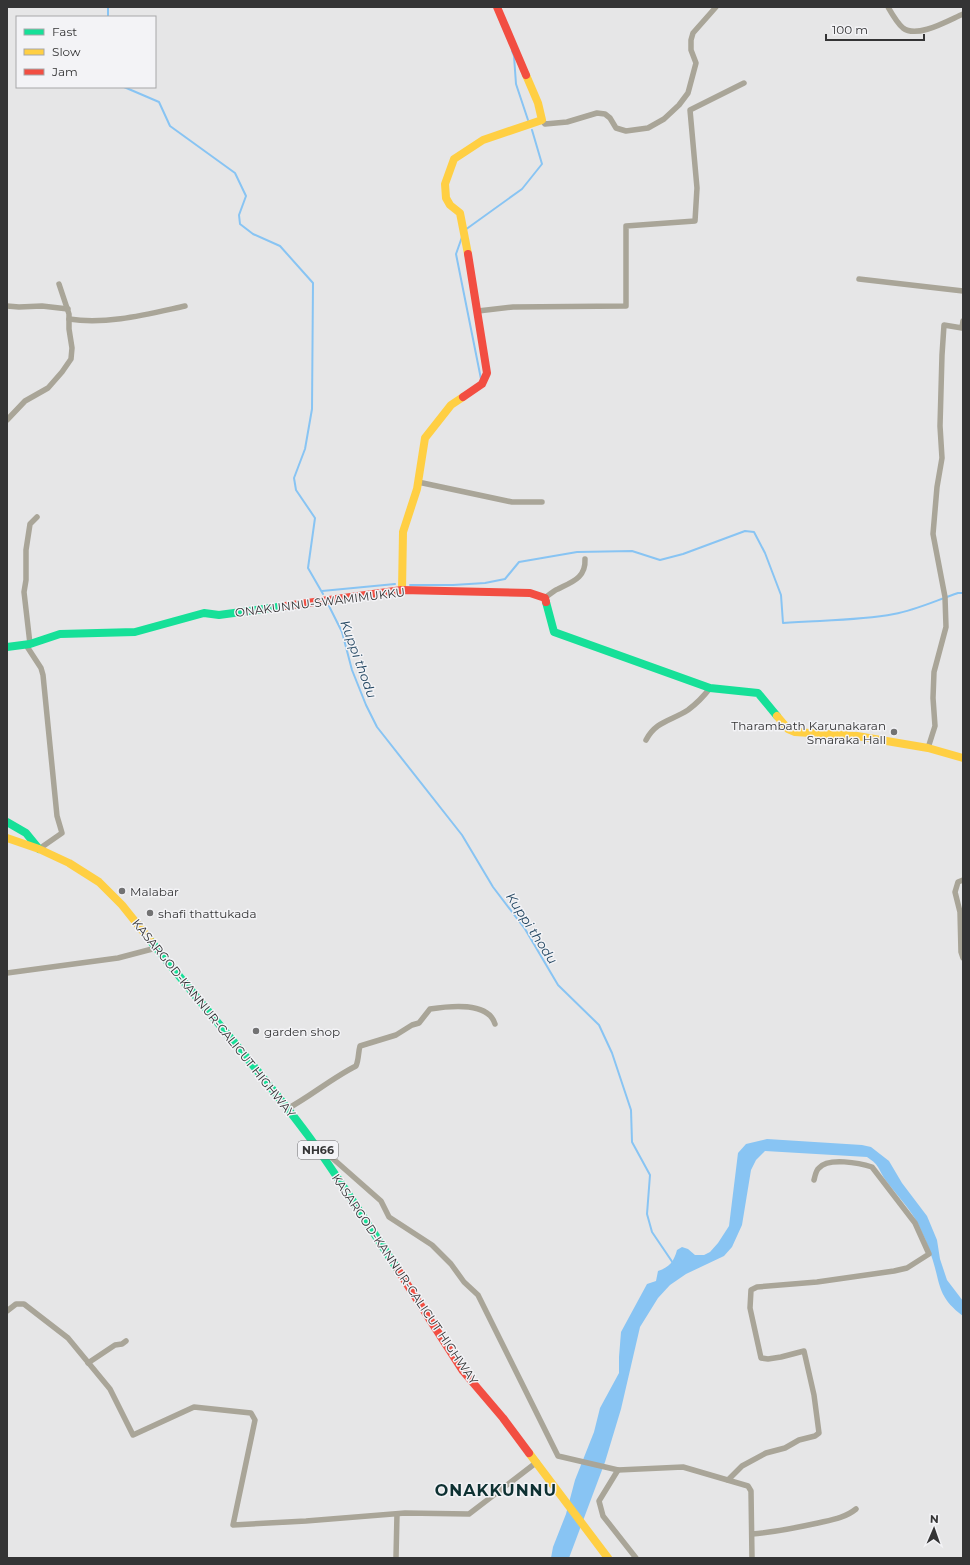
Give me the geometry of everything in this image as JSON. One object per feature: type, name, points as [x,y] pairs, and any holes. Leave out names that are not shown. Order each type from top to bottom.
[{"type":"main road","points":[[402,590],[403,532],[418,482],[425,438],[451,405],[482,384],[487,374],[478,311],[460,213],[450,205],[446,198],[445,184],[454,159],[483,140],[542,120],[538,103],[497,7]]},
{"type":"main road","name":"ONAKUNNU-SWAMIMUKKU","points":[[7,647],[28,645],[60,634],[136,632],[204,613],[219,615],[402,590],[530,593],[545,598]]},
{"type":"main road","points":[[545,598],[554,632],[710,688],[758,693],[788,729],[795,732],[857,736],[928,748],[963,758]]},
{"type":"main road","name":"KASARGOD-KANNUR-CALICUT HIGHWAY","points":[[7,822],[26,833],[38,849]]},
{"type":"main road","name":"KASARGOD-KANNUR-CALICUT HIGHWAY","points":[[8,839],[38,849],[68,863],[99,882],[122,905],[190,990],[249,1059],[310,1138],[337,1176],[463,1371],[504,1418],[608,1558]]},
{"type":"street","points":[[542,120],[545,124],[558,124],[597,113],[605,114],[610,118],[616,128],[626,131],[648,128],[664,119],[679,105],[688,93],[696,63],[691,50],[693,33],[716,7]]},
{"type":"street","points":[[888,7],[903,28],[910,31],[923,30],[963,14]]},
{"type":"street","points":[[478,311],[513,307],[626,306],[626,226],[695,221],[697,188],[690,110],[744,83]]},
{"type":"street","points":[[860,279],[963,291]]},
{"type":"street","points":[[7,420],[25,401],[48,388],[71,359],[72,348],[68,309],[59,284]]},
{"type":"street","points":[[7,306],[19,308],[42,306],[68,309]]},
{"type":"street","points":[[69,319],[85,321],[118,318],[150,314],[184,306]]},
{"type":"street","points":[[928,748],[935,726],[932,698],[934,672],[946,627],[946,597],[933,534],[937,487],[942,458],[940,426],[944,325],[962,328],[963,321]]},
{"type":"street","points":[[418,482],[512,502],[542,502]]},
{"type":"street","points":[[37,517],[30,524],[26,546],[26,580],[24,592],[28,645],[41,668],[43,675],[57,816],[62,833],[38,849]]},
{"type":"street","points":[[545,598],[556,589],[575,581],[581,576],[586,564],[585,559]]},
{"type":"street","points":[[646,740],[653,728],[687,710],[702,698],[710,688]]},
{"type":"street","points":[[963,880],[958,882],[956,892],[960,912],[961,952],[963,958]]},
{"type":"street","points":[[7,973],[118,958],[156,948]]},
{"type":"street","points":[[287,1108],[316,1092],[341,1074],[356,1066],[359,1058],[360,1046],[396,1035],[412,1025],[419,1023],[430,1009],[451,1006],[472,1007],[483,1010],[493,1017],[495,1024]]},
{"type":"street","points":[[310,1138],[381,1201],[389,1217],[432,1245],[451,1264],[464,1282],[478,1295],[558,1456],[618,1470],[683,1467],[748,1486],[751,1492],[752,1558]]},
{"type":"street","points":[[728,1480],[742,1466],[766,1453],[784,1448],[799,1440],[815,1436],[819,1433],[814,1395],[804,1351],[781,1357],[768,1359],[761,1358],[750,1308],[752,1290],[757,1287],[817,1282],[907,1268],[929,1254],[915,1223],[872,1167],[862,1164],[829,1162],[819,1168],[814,1180]]},
{"type":"street","points":[[7,1311],[16,1304],[24,1304],[68,1338],[110,1389],[133,1436],[194,1407],[250,1413],[255,1420],[233,1525],[397,1514],[469,1514],[537,1462]]},
{"type":"street","points":[[88,1363],[115,1345],[122,1344],[126,1341]]},
{"type":"street","points":[[618,1470],[599,1501],[603,1516],[636,1558]]},
{"type":"street","points":[[752,1534],[790,1530],[850,1514],[856,1509]]},
{"type":"street","points":[[396,1558],[397,1514]]},
{"type":"water","points":[[767,1139],[862,1145],[871,1147],[889,1161],[902,1183],[927,1216],[937,1240],[940,1259],[947,1280],[963,1301],[963,1316],[954,1309],[944,1295],[928,1247],[915,1219],[872,1160],[867,1157],[765,1151],[756,1160],[751,1170],[742,1225],[732,1247],[724,1256],[686,1274],[670,1285],[658,1298],[640,1327],[621,1409],[605,1462],[569,1558],[551,1558],[553,1547],[566,1514],[575,1480],[594,1432],[600,1408],[619,1373],[621,1332],[647,1284],[656,1281],[658,1271],[666,1268],[671,1263],[677,1250],[682,1247],[688,1249],[695,1255],[704,1255],[710,1252],[718,1243],[729,1226],[738,1153],[746,1144]]},
{"type":"waterway","points":[[108,7],[108,16]]},
{"type":"waterway","points":[[512,51],[514,56],[516,84],[528,120]]},
{"type":"waterway","points":[[126,88],[159,102],[170,126],[235,173],[246,196],[239,215],[240,224],[253,234],[280,246],[313,283],[312,409],[305,449],[294,478],[296,490],[315,518],[308,568],[323,594]]},
{"type":"waterway","points":[[465,230],[522,189],[542,164],[532,130]]},
{"type":"waterway","points":[[462,237],[456,254],[481,379]]},
{"type":"waterway","points":[[410,585],[485,583],[505,579],[519,562],[577,552],[632,551],[660,560],[683,554],[745,531],[754,532],[765,553],[781,595],[783,623],[852,619],[894,614],[958,593],[963,593]]},
{"type":"waterway","points":[[322,591],[395,584]]},
{"type":"waterway","name":"Kuppi thodu","points":[[329,606],[342,632],[352,670],[366,705],[377,727],[462,835],[493,887],[525,929],[558,985],[599,1025],[612,1053],[631,1110],[632,1142],[650,1175],[647,1214],[652,1232],[673,1263]]},
{"type":"traffic: fast","points":[[546,602],[554,632],[710,688],[758,693],[777,716]]},
{"type":"traffic: fast","points":[[7,647],[30,644],[60,634],[135,632],[204,613],[219,615],[285,606]]},
{"type":"traffic: fast","points":[[7,822],[26,833],[39,849]]},
{"type":"traffic: fast","points":[[150,940],[310,1138],[398,1270]]},
{"type":"traffic: slow","points":[[468,254],[460,213],[450,205],[446,198],[445,184],[454,159],[483,140],[542,120],[538,103],[526,75]]},
{"type":"traffic: slow","points":[[402,590],[403,532],[417,489],[425,438],[451,405],[463,397]]},
{"type":"traffic: slow","points":[[777,716],[788,729],[795,732],[857,736],[928,748],[963,758]]},
{"type":"traffic: slow","points":[[7,838],[39,849],[69,863],[99,882],[122,905],[150,940]]},
{"type":"traffic: slow","points":[[529,1453],[608,1558]]},
{"type":"traffic: jam","points":[[497,7],[526,75]]},
{"type":"traffic: jam","points":[[463,397],[482,384],[487,373],[468,254]]},
{"type":"traffic: jam","points":[[285,606],[402,590],[530,593],[545,598],[546,602]]},
{"type":"traffic: jam","points":[[398,1270],[463,1371],[503,1418],[529,1453]]},
{"type":"place","name":"Tharambath Karunakaran Smaraka Hall","points":[[894,732]]},
{"type":"place","name":"Malabar","points":[[122,891]]},
{"type":"place","name":"shafi thattukada","points":[[150,913]]},
{"type":"place","name":"garden shop","points":[[256,1031]]},
{"type":"district","name":"ONAKKUNNU","points":[[496,1490]]}]
